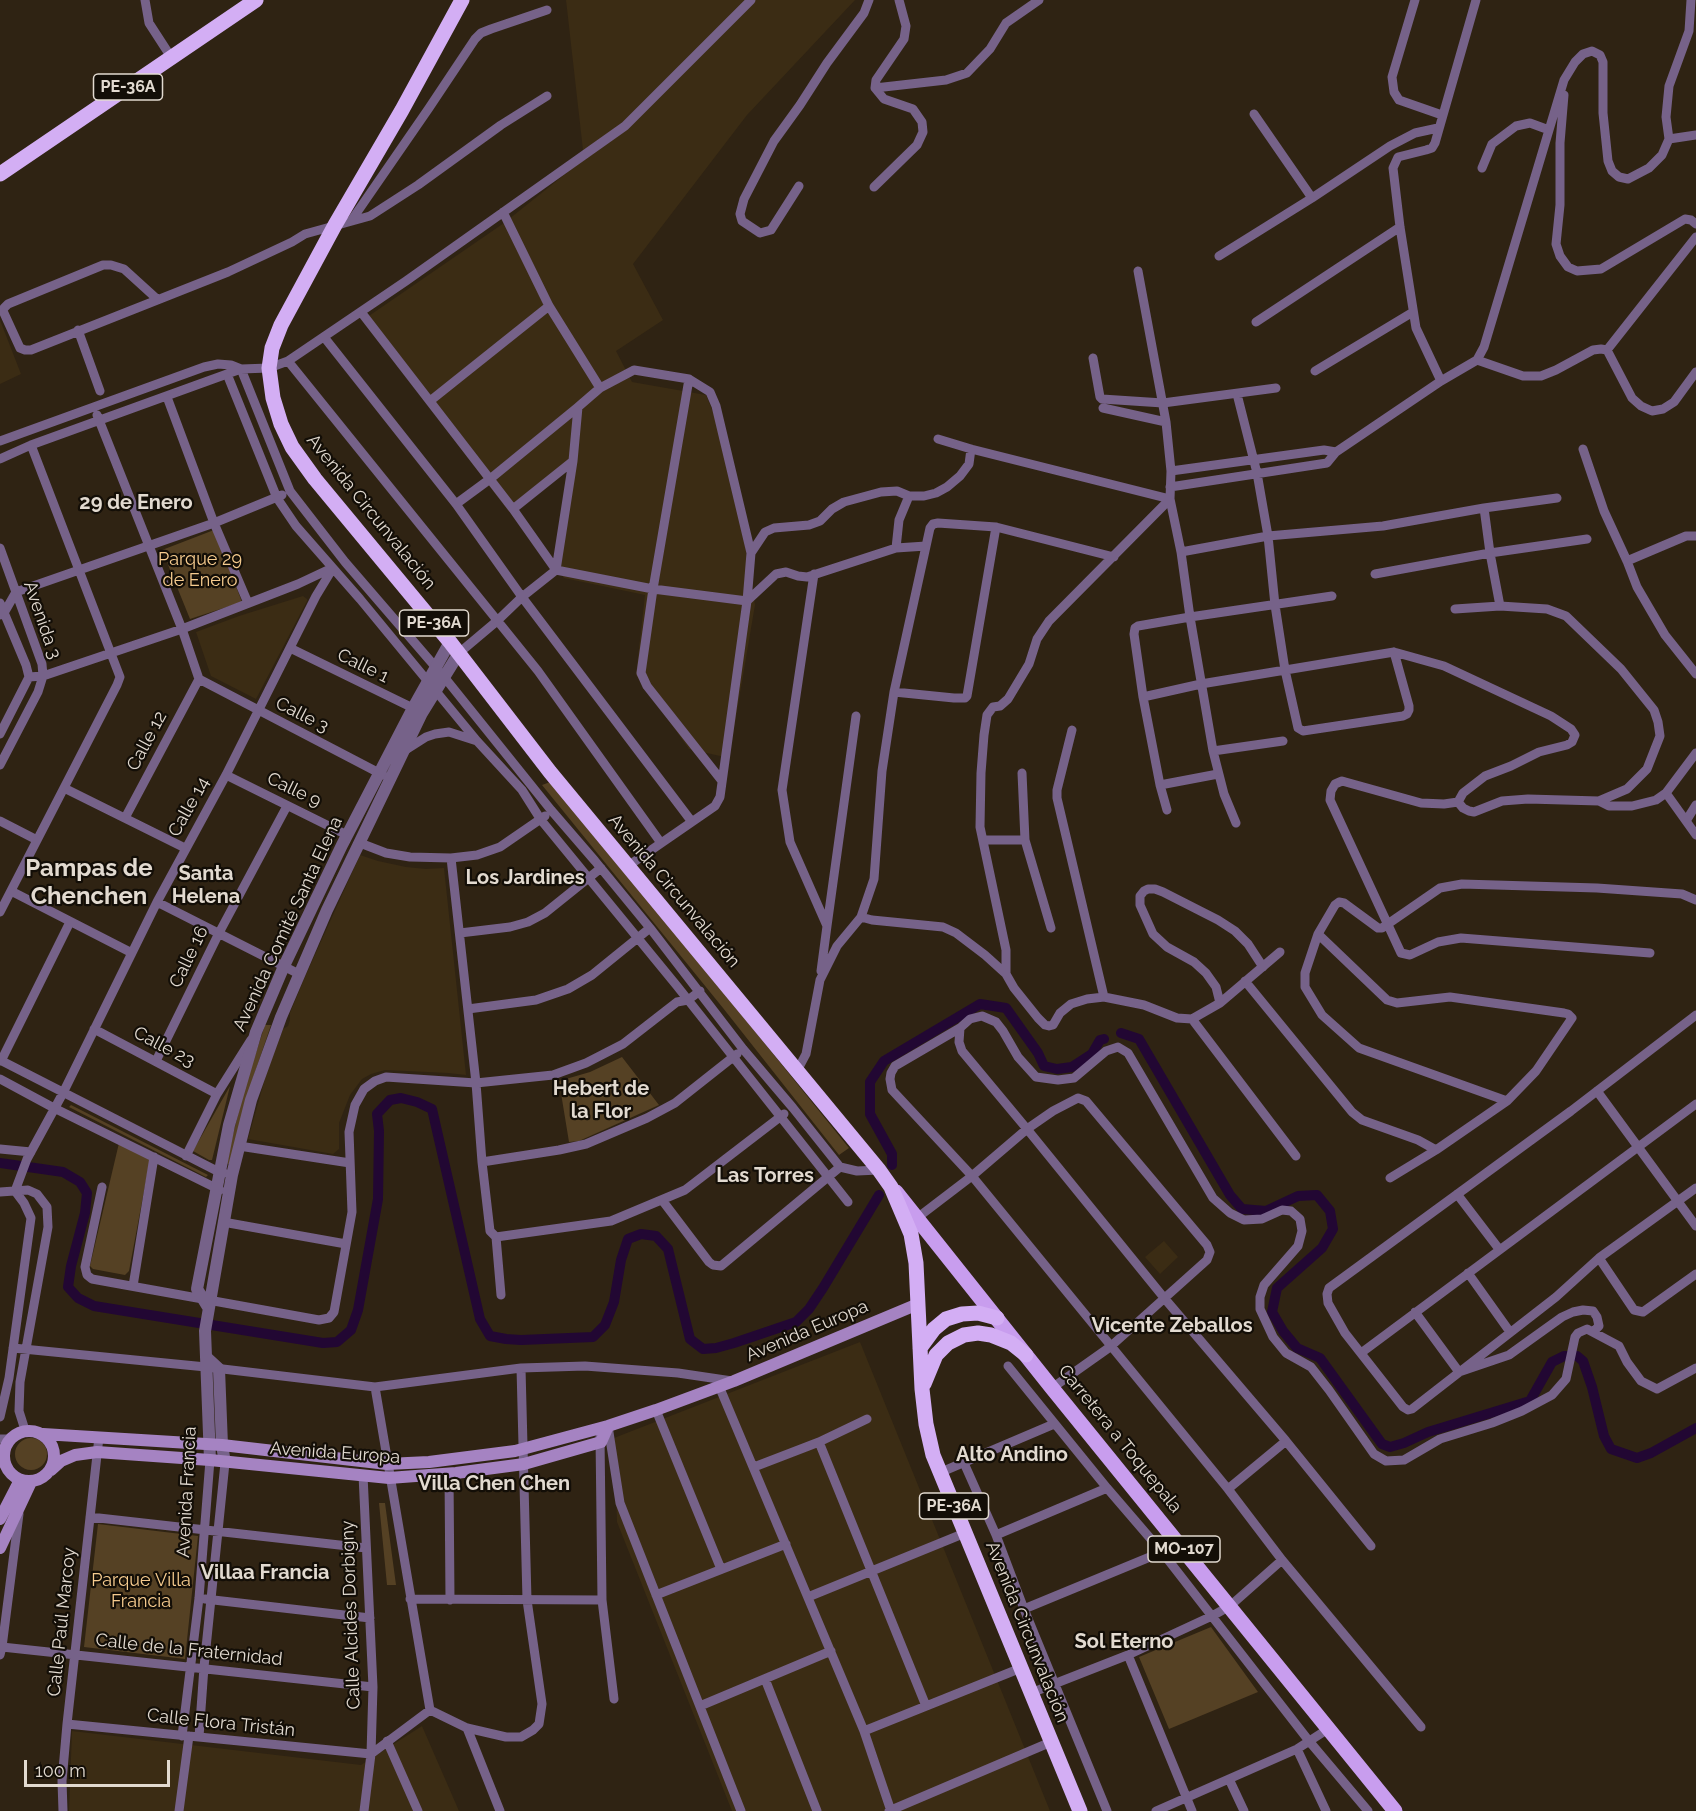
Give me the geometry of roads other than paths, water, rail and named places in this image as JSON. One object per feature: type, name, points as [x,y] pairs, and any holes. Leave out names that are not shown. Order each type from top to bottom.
[{"type":"highway","name":"PE-36A","points":[[0,174],[256,0]]},
{"type":"highway","name":"Avenida Circunvalación","points":[[462,0],[281,325],[272,348],[269,368],[275,407],[292,447],[315,479],[454,647],[550,771],[891,1186],[911,1234],[916,1263],[922,1389],[926,1424],[939,1473],[1080,1811]]},
{"type":"highway","points":[[920,1348],[934,1329],[946,1319],[962,1314],[978,1313],[997,1318]]},
{"type":"highway","points":[[922,1389],[936,1355],[948,1343],[964,1335],[978,1333],[991,1335],[1011,1343],[1026,1355]]},
{"type":"main road","name":"Avenida Circunvalación","points":[[891,1186],[973,1288]]},
{"type":"main road","name":"Carretera a Toquepala","points":[[973,1288],[1395,1811]]},
{"type":"main road","name":"Avenida Europa","points":[[43,1434],[216,1445],[387,1464],[429,1462],[524,1449],[656,1410],[734,1381],[918,1304]]},
{"type":"main road","points":[[601,1442],[603,1427]]},
{"type":"main road","points":[[0,1520],[25,1481],[51,1470],[55,1456],[52,1443],[43,1434],[25,1430],[5,1439],[2,1463],[13,1476],[25,1481]]},
{"type":"main road","name":"Avenida Europa","points":[[51,1470],[61,1461],[75,1455],[98,1452],[210,1460],[389,1478],[449,1474],[524,1464],[601,1442]]},
{"type":"main road","points":[[0,1548],[20,1507],[25,1481]]},
{"type":"street","points":[[145,0],[149,23],[171,57]]},
{"type":"street","points":[[0,459],[31,445],[241,369],[269,368],[288,362],[625,126],[751,0]]},
{"type":"street","points":[[799,186],[771,230],[760,233],[742,221],[740,214],[744,199],[774,141],[826,63],[864,13],[869,0]]},
{"type":"street","points":[[874,187],[917,145],[923,132],[922,122],[913,109],[884,99],[875,88],[876,80],[904,39],[906,26],[898,0]]},
{"type":"street","points":[[875,88],[946,80],[967,73],[990,49],[1006,23],[1039,0]]},
{"type":"street","points":[[1415,0],[1392,77],[1394,92],[1400,100],[1442,114]]},
{"type":"street","points":[[1441,381],[1416,328],[1400,227],[1394,163],[1402,155],[1426,150],[1435,143],[1476,0]]},
{"type":"street","points":[[1170,487],[1327,463],[1336,452],[1441,381],[1477,360],[1484,347],[1564,80],[1583,54],[1592,51],[1600,55],[1603,62],[1603,113],[1608,161],[1612,171],[1619,177],[1628,179],[1649,168],[1662,156],[1669,138],[1666,117],[1669,86],[1689,31],[1691,0]]},
{"type":"street","points":[[351,221],[399,154],[475,39],[491,28],[547,10]]},
{"type":"street","points":[[1564,80],[1560,143],[1560,206],[1556,244],[1560,256],[1569,267],[1577,271],[1601,269],[1685,219],[1696,224]]},
{"type":"street","points":[[157,299],[124,268],[103,265],[4,308],[4,315],[20,348],[31,350],[228,272],[304,234],[370,216],[501,125],[547,96]]},
{"type":"street","points":[[1254,114],[1312,198]]},
{"type":"street","points":[[1482,168],[1492,144],[1516,126],[1530,123],[1549,130]]},
{"type":"street","points":[[1219,256],[1390,146],[1415,133],[1438,128]]},
{"type":"street","points":[[1669,138],[1696,135]]},
{"type":"street","points":[[502,212],[549,306],[600,388]]},
{"type":"street","points":[[1256,322],[1400,227]]},
{"type":"street","points":[[1607,350],[1696,237]]},
{"type":"street","points":[[1137,271],[1163,403],[1171,471],[1170,499],[1181,552],[1213,752],[1218,774],[1236,823]]},
{"type":"street","points":[[429,401],[549,306]]},
{"type":"street","points":[[361,312],[513,509],[556,570],[652,589],[747,601]]},
{"type":"street","points":[[1315,371],[1413,312]]},
{"type":"street","points":[[78,330],[100,391]]},
{"type":"street","points":[[324,337],[456,504],[522,597],[692,822]]},
{"type":"street","points":[[1477,360],[1524,376],[1541,376],[1593,350],[1607,350]]},
{"type":"street","points":[[1607,350],[1632,398],[1641,406],[1652,411],[1662,409],[1674,402],[1696,372]]},
{"type":"street","points":[[1093,358],[1101,398],[1163,403],[1276,388]]},
{"type":"street","points":[[288,362],[538,671],[661,843]]},
{"type":"street","points":[[0,441],[211,366],[231,365],[241,369],[290,492],[345,562],[445,678],[551,810],[601,868],[692,981],[743,1049],[794,1108],[840,1167],[857,1171],[879,1170]]},
{"type":"street","points":[[456,504],[490,479],[600,388],[634,370],[689,379],[710,392],[713,398],[750,553],[747,601],[720,797],[715,806],[628,866]]},
{"type":"street","points":[[227,374],[277,498],[296,526],[477,741],[522,790],[542,820],[681,990],[848,1202]]},
{"type":"street","points":[[689,379],[652,589],[642,678],[722,781]]},
{"type":"street","points":[[1237,394],[1257,473],[1268,536],[1285,670],[1297,726],[1300,730],[1403,716],[1409,710],[1409,706],[1394,652]]},
{"type":"street","points":[[167,397],[213,523],[248,603]]},
{"type":"street","points":[[207,1306],[232,1175],[251,1100],[281,1017],[327,909],[360,843],[385,776],[402,753],[418,711],[436,692],[445,678],[454,647],[497,621],[522,597],[556,570],[573,461],[578,407]]},
{"type":"street","points":[[94,408],[182,629],[199,679]]},
{"type":"street","points":[[1103,408],[1166,422]]},
{"type":"street","points":[[938,439],[1170,499]]},
{"type":"street","points":[[0,912],[120,677],[31,445]]},
{"type":"street","points":[[750,553],[765,532],[774,528],[809,525],[820,521],[832,509],[844,502],[881,492],[897,491],[909,496],[936,493],[960,476],[969,464],[971,449]]},
{"type":"street","points":[[1583,449],[1604,511],[1636,587],[1665,634],[1696,674]]},
{"type":"street","points":[[1171,471],[1324,450],[1336,452]]},
{"type":"street","points":[[513,509],[573,461]]},
{"type":"street","points":[[2,614],[16,592],[213,523],[290,492]]},
{"type":"street","points":[[896,548],[899,520],[909,496]]},
{"type":"street","points":[[1181,552],[1268,536],[1383,526],[1557,498]]},
{"type":"street","points":[[1006,975],[1006,950],[980,827],[981,773],[987,715],[993,707],[1000,706],[1008,699],[1029,664],[1037,639],[1049,621],[1170,499]]},
{"type":"street","points":[[1484,508],[1500,606]]},
{"type":"street","points":[[820,980],[837,946],[861,917],[874,879],[882,771],[894,692],[930,528],[936,523],[996,527],[1114,557]]},
{"type":"street","points":[[894,692],[954,698],[967,696],[996,527]]},
{"type":"street","points":[[1627,561],[1686,536],[1695,535]]},
{"type":"street","points":[[1375,574],[1490,553],[1587,539]]},
{"type":"street","points":[[747,601],[776,574],[786,572],[798,576],[814,574],[896,548],[926,546]]},
{"type":"street","name":"Avenida 3","points":[[0,548],[42,664],[43,676],[38,692],[0,765]]},
{"type":"street","points":[[29,677],[43,676],[182,629],[298,585],[345,562]]},
{"type":"street","name":"Calle 14","points":[[15,1191],[29,1155],[63,1093],[185,848],[226,775],[333,568]]},
{"type":"street","points":[[814,574],[782,790],[790,842],[827,926]]},
{"type":"street","points":[[1167,810],[1143,697],[1135,628],[1190,617],[1332,596]]},
{"type":"street","name":"Avenida 3","points":[[0,603],[2,614],[26,665],[29,677],[0,734]]},
{"type":"street","points":[[1455,609],[1500,606],[1546,609],[1566,616],[1621,669],[1654,710],[1660,736],[1647,769],[1627,789],[1599,801],[1528,799],[1502,801],[1474,812],[1468,812],[1458,802]]},
{"type":"street","name":"Avenida Comité Santa Elena","points":[[207,1306],[197,1289],[229,1125],[256,1032],[284,966],[347,835],[385,776],[418,711],[428,682],[436,668],[454,647]]},
{"type":"street","name":"Calle 1","points":[[290,648],[418,711]]},
{"type":"street","points":[[1143,697],[1201,684],[1394,652],[1444,666],[1551,716],[1571,729],[1575,735],[1572,742],[1539,752],[1485,776],[1467,789],[1458,802],[1421,804],[1342,781],[1335,784],[1330,800],[1386,924],[1399,950],[1404,955],[1407,956],[1438,942],[1461,938],[1650,953]]},
{"type":"street","name":"Calle 3","points":[[199,679],[385,776]]},
{"type":"street","name":"Calle 12","points":[[125,818],[199,679]]},
{"type":"street","points":[[797,1071],[806,1053],[820,980],[856,716]]},
{"type":"street","points":[[1072,730],[1057,798],[1104,998]]},
{"type":"street","points":[[402,753],[426,737],[449,732],[501,748]]},
{"type":"street","points":[[1213,752],[1283,741]]},
{"type":"street","points":[[1599,801],[1609,806],[1632,806],[1656,800],[1666,793],[1696,753]]},
{"type":"street","points":[[1022,773],[1025,840],[1052,928]]},
{"type":"street","points":[[1160,785],[1218,774]]},
{"type":"street","name":"Calle 9","points":[[226,775],[347,835]]},
{"type":"street","points":[[64,788],[185,848]]},
{"type":"street","points":[[1666,793],[1696,836]]},
{"type":"street","name":"Calle 16","points":[[156,1061],[219,933],[287,806]]},
{"type":"street","points":[[1686,821],[1696,806]]},
{"type":"street","points":[[360,843],[386,853],[410,857],[451,858],[477,855],[500,847],[542,820],[551,810]]},
{"type":"street","points":[[0,820],[37,840]]},
{"type":"street","points":[[983,840],[1025,840]]},
{"type":"street","points":[[451,858],[476,1083],[482,1162],[490,1231],[496,1237],[501,1295]]},
{"type":"street","points":[[460,933],[510,927],[528,922],[545,913],[601,868]]},
{"type":"street","points":[[1507,1101],[1353,1045],[1322,1016],[1305,987],[1305,973],[1318,934],[1335,905],[1339,902],[1352,908],[1378,928],[1382,928],[1440,888],[1462,885],[1597,888],[1682,894],[1696,900]]},
{"type":"street","points":[[1220,1003],[1216,987],[1206,973],[1194,962],[1167,947],[1154,934],[1140,905],[1140,896],[1144,891],[1148,889],[1163,892],[1218,920],[1235,931],[1248,944],[1263,967]]},
{"type":"street","points":[[11,891],[132,952]]},
{"type":"street","points":[[158,902],[299,974]]},
{"type":"street","points":[[861,917],[943,927],[956,933],[985,955],[1006,975],[1038,1018],[1049,1026],[1071,1004],[1087,999],[1104,998],[1144,1005],[1177,1018],[1192,1018],[1220,1003],[1280,952]]},
{"type":"street","points":[[70,922],[0,1060],[186,1156],[219,1172],[232,1175]]},
{"type":"street","points":[[468,1009],[536,1000],[568,989],[592,975],[650,928]]},
{"type":"street","points":[[1318,934],[1387,1000],[1397,1003],[1450,997],[1572,1016],[1572,1021],[1536,1071],[1507,1101],[1436,1150],[1390,1178]]},
{"type":"street","points":[[677,1002],[681,990],[692,981]]},
{"type":"street","points":[[1245,981],[1352,1112],[1362,1120],[1418,1140],[1436,1150]]},
{"type":"street","points":[[102,1187],[85,1267],[87,1275],[92,1279],[134,1286],[207,1306],[319,1320],[329,1318],[334,1312],[352,1212],[349,1132],[355,1105],[364,1089],[386,1077],[476,1083],[553,1075],[586,1063],[623,1044],[677,1002],[688,1000],[700,992]]},
{"type":"street","points":[[264,1011],[281,1017]]},
{"type":"street","points":[[1696,1015],[1597,1091],[1329,1288],[1328,1303],[1345,1333],[1403,1407],[1408,1410],[1412,1409],[1556,1297],[1599,1258],[1696,1188]]},
{"type":"street","points":[[1421,1727],[1282,1560],[1228,1489],[972,1176],[892,1090],[891,1073],[896,1066],[960,1028],[970,1019],[982,1016],[996,1022],[1018,1057],[1036,1077],[1058,1080],[1074,1078],[1106,1051],[1118,1047],[1128,1053],[1213,1198],[1230,1213],[1245,1220],[1262,1219],[1282,1210],[1291,1211],[1300,1219],[1302,1231],[1298,1246],[1264,1285],[1260,1297],[1260,1309],[1273,1337],[1286,1353],[1311,1367],[1374,1454],[1386,1461],[1404,1460],[1440,1439],[1492,1423],[1522,1411],[1552,1395],[1566,1379],[1575,1337],[1587,1329],[1619,1346],[1641,1381],[1657,1389],[1696,1368]]},
{"type":"street","points":[[1192,1018],[1296,1156]]},
{"type":"street","points":[[960,1028],[959,1042],[962,1051],[1371,1546]]},
{"type":"street","name":"Calle 23","points":[[94,1029],[217,1094]]},
{"type":"street","points":[[186,1156],[217,1094],[256,1032]]},
{"type":"street","points":[[482,1162],[586,1144],[647,1118],[675,1103],[743,1049]]},
{"type":"street","points":[[0,1078],[54,1108],[216,1189],[229,1192]]},
{"type":"street","points":[[1597,1091],[1696,1226]]},
{"type":"street","points":[[916,1218],[972,1176],[1027,1129],[1074,1099],[1082,1099],[1207,1245],[1210,1252],[1207,1260],[1165,1299],[1110,1347],[1052,1388]]},
{"type":"street","points":[[1361,1353],[1696,1104]]},
{"type":"street","points":[[496,1237],[611,1221],[662,1200],[685,1190],[794,1108]]},
{"type":"street","points":[[240,1146],[350,1163]]},
{"type":"street","points":[[0,1149],[29,1155]]},
{"type":"street","points":[[134,1286],[154,1157]]},
{"type":"street","points":[[662,1200],[709,1262],[721,1266],[840,1167]]},
{"type":"street","points":[[0,1192],[28,1190],[37,1194],[47,1207],[48,1227],[20,1382],[19,1411],[25,1430]]},
{"type":"street","points":[[0,1417],[9,1378],[31,1218],[15,1191]]},
{"type":"street","points":[[1457,1194],[1499,1249]]},
{"type":"street","points":[[223,1222],[346,1244]]},
{"type":"street","points":[[1599,1258],[1631,1306],[1643,1312],[1696,1274]]},
{"type":"street","points":[[1468,1273],[1510,1332]]},
{"type":"street","name":"Avenida Francia","points":[[199,1737],[225,1462],[216,1445],[206,1362],[207,1306]]},
{"type":"street","points":[[1459,1372],[1509,1355],[1562,1317],[1574,1312],[1593,1311],[1599,1326],[1594,1331]]},
{"type":"street","points":[[1415,1312],[1459,1372]]},
{"type":"street","points":[[13,1348],[206,1362],[219,1369],[375,1388],[522,1368],[585,1366],[678,1373],[734,1381]]},
{"type":"street","points":[[1008,1366],[1162,1552],[1309,1741],[1368,1811]]},
{"type":"street","points":[[430,1710],[466,1728],[506,1737],[521,1737],[534,1730],[539,1724],[542,1704],[527,1600],[522,1368]]},
{"type":"street","name":"Avenida Francia","points":[[179,1811],[210,1460],[216,1445],[219,1369]]},
{"type":"street","points":[[719,1386],[864,1731],[890,1811],[1051,1742]]},
{"type":"street","points":[[375,1388],[430,1710]]},
{"type":"street","points":[[656,1410],[721,1569]]},
{"type":"street","points":[[754,1467],[819,1442],[867,1419]]},
{"type":"street","points":[[939,1473],[1054,1424]]},
{"type":"street","points":[[603,1427],[620,1503],[741,1811]]},
{"type":"street","name":"Calle Paúl Marcoy","points":[[63,1811],[62,1782],[99,1437]]},
{"type":"street","points":[[1228,1489],[1286,1441]]},
{"type":"street","points":[[601,1442],[602,1600],[614,1699]]},
{"type":"street","points":[[819,1442],[926,1706]]},
{"type":"street","points":[[964,1463],[996,1535],[1107,1811]]},
{"type":"street","points":[[449,1474],[450,1600]]},
{"type":"street","name":"Calle Alcides Dorbigny","points":[[363,1475],[373,1687],[370,1754],[364,1811]]},
{"type":"street","points":[[996,1535],[1107,1488]]},
{"type":"street","points":[[1,1651],[20,1507]]},
{"type":"street","points":[[90,1517],[366,1548]]},
{"type":"street","points":[[808,1597],[965,1533]]},
{"type":"street","points":[[1024,1609],[1162,1552],[1178,1542]]},
{"type":"street","points":[[656,1595],[786,1544]]},
{"type":"street","points":[[1031,1693],[1128,1655],[1212,1616],[1230,1606],[1282,1560]]},
{"type":"street","points":[[199,1598],[370,1618]]},
{"type":"street","points":[[410,1599],[602,1600]]},
{"type":"street","name":"Calle de la Fraternidad","points":[[1,1651],[76,1654],[373,1687]]},
{"type":"street","points":[[700,1706],[831,1652]]},
{"type":"street","points":[[1128,1655],[1192,1811]]},
{"type":"street","points":[[864,1731],[1021,1668]]},
{"type":"street","points":[[765,1679],[818,1811]]},
{"type":"street","points":[[370,1754],[430,1710]]},
{"type":"street","name":"Calle Flora Tristán","points":[[68,1724],[370,1754]]},
{"type":"street","points":[[466,1728],[500,1811]]},
{"type":"street","points":[[1156,1811],[1297,1749],[1328,1729]]},
{"type":"street","points":[[387,1741],[418,1811]]},
{"type":"street","points":[[1297,1749],[1326,1811]]},
{"type":"street","points":[[1229,1779],[1244,1811]]},
{"type":"waterway","points":[[892,1165],[892,1154],[870,1114],[870,1082],[884,1061],[980,1004],[1006,1008],[1038,1053],[1044,1066],[1057,1069],[1072,1067],[1092,1054],[1100,1040],[1104,1039]]},
{"type":"waterway","points":[[1121,1033],[1139,1039],[1230,1195],[1242,1209],[1266,1211],[1298,1196],[1317,1195],[1330,1211],[1333,1229],[1322,1248],[1277,1288],[1272,1312],[1283,1331],[1297,1348],[1320,1358],[1382,1444],[1390,1447],[1404,1443],[1428,1432],[1530,1401],[1552,1362],[1564,1356],[1577,1356],[1583,1361],[1604,1436],[1611,1449],[1637,1458],[1651,1453],[1696,1428]]},
{"type":"waterway","points":[[0,1163],[63,1172],[80,1182],[87,1193],[85,1213],[68,1287],[78,1298],[94,1306],[323,1343],[337,1342],[351,1330],[358,1310],[378,1199],[377,1114],[390,1100],[401,1098],[432,1109],[480,1319],[490,1336],[521,1340],[593,1337],[605,1325],[614,1302],[621,1260],[628,1239],[641,1234],[656,1236],[668,1249],[690,1339],[703,1349],[734,1343],[796,1322],[809,1309],[823,1288],[879,1195]]},
{"type":"district","name":"29 de Enero","points":[[136,503]]},
{"type":"district","name":"Los Jardines","points":[[525,878]]},
{"type":"district","name":"Pampas de Chenchen","points":[[89,883]]},
{"type":"district","name":"Santa Helena","points":[[206,886]]},
{"type":"district","name":"Hebert de la Flor","points":[[601,1100]]},
{"type":"district","name":"Las Torres","points":[[765,1176]]},
{"type":"district","name":"Vicente Zeballos","points":[[1172,1326]]},
{"type":"district","name":"Alto Andino","points":[[1012,1455]]},
{"type":"district","name":"Villa Chen Chen","points":[[494,1484]]},
{"type":"district","name":"Villaa Francia","points":[[265,1573]]},
{"type":"district","name":"Sol Eterno","points":[[1124,1642]]},
{"type":"park label","name":"Parque 29 de Enero","points":[[200,570]]},
{"type":"park label","name":"Parque Villa Francia","points":[[141,1591]]}]
